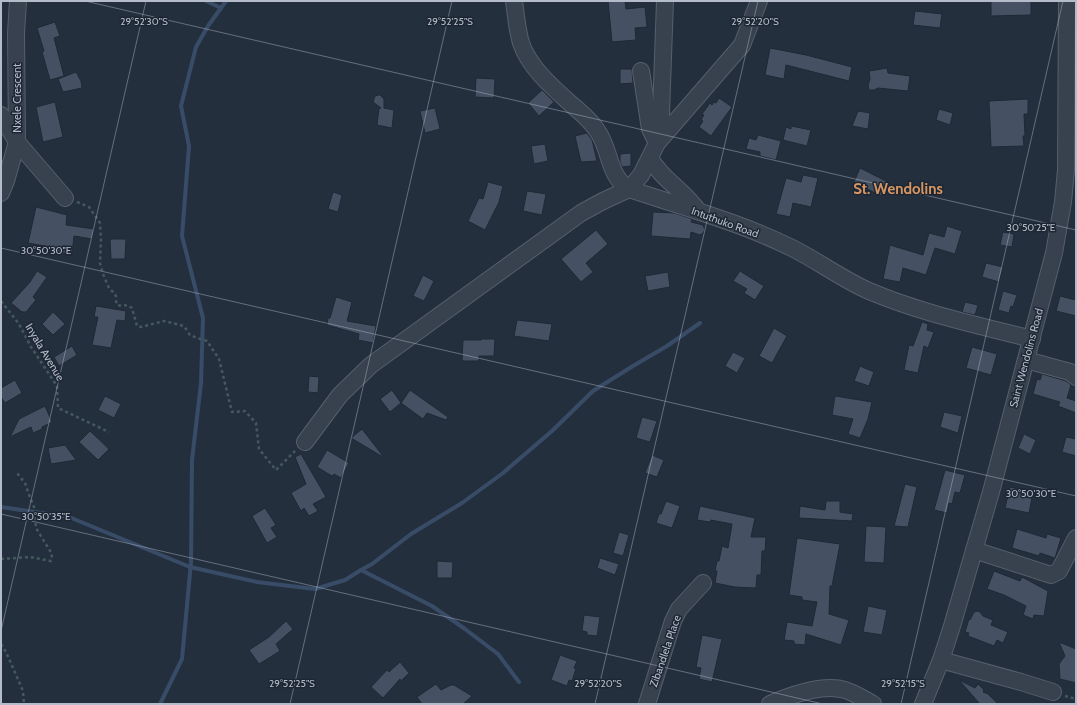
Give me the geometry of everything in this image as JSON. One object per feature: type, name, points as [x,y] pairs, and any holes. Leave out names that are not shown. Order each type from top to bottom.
[{"type":"street","name":"Nxele Crescent","points":[[1,193],[17,142],[16,33],[18,1]]},
{"type":"street","name":"Intuthuko Road","points":[[514,1],[516,21],[521,44],[532,63],[550,85],[593,124],[604,143],[615,176],[629,189],[698,211],[792,248],[868,290],[907,305],[942,316],[1032,339]]},
{"type":"street","points":[[660,140],[661,74],[665,1]]},
{"type":"street","points":[[305,442],[340,395],[370,365],[581,213],[629,189],[641,175],[660,140],[742,45],[759,1]]},
{"type":"street","name":"Saint Wendolins Road","points":[[923,704],[941,660],[974,550],[1054,253],[1063,202],[1071,169],[1072,119],[1067,1]]},
{"type":"street","points":[[641,71],[650,129],[660,140]]},
{"type":"street","points":[[1,115],[17,142],[65,198]]},
{"type":"street","points":[[650,158],[657,171],[686,196],[698,211]]},
{"type":"street","points":[[1026,360],[1070,372],[1076,377]]},
{"type":"street","points":[[974,550],[1051,575],[1059,571],[1076,538]]},
{"type":"street","name":"Zibandlela Place","points":[[647,704],[673,621],[679,609],[703,583]]},
{"type":"street","points":[[941,660],[1053,692]]},
{"type":"street","points":[[770,704],[824,688],[844,690],[873,704]]},
{"type":"path","points":[[65,198],[90,207],[100,223],[100,263],[105,281],[109,288],[114,292],[117,305],[127,305],[132,308],[137,326],[141,328],[164,321],[184,326],[190,335],[207,341],[219,360],[232,412],[245,411],[256,423],[259,449],[276,470],[305,442]]},
{"type":"path","name":"Inyala Avenue","points":[[1,301],[20,324],[31,347],[57,386],[58,408],[109,432]]},
{"type":"path","points":[[1,559],[30,558],[52,561],[52,554],[36,528],[34,506],[26,483],[17,474]]},
{"type":"path","points":[[1,644],[23,691],[24,704]]},
{"type":"building","points":[[608,1],[625,1],[626,9],[645,7],[647,27],[635,28],[636,40],[612,42]]},
{"type":"building","points":[[991,1],[1031,1],[1031,15],[991,16]]},
{"type":"building","points":[[915,11],[942,14],[940,28],[913,25]]},
{"type":"building","points":[[55,22],[60,36],[54,38],[64,76],[50,80],[42,52],[44,51],[37,28]]},
{"type":"building","points":[[770,48],[806,55],[852,67],[849,81],[786,65],[784,79],[765,75]]},
{"type":"building","points":[[887,68],[888,73],[910,76],[908,91],[878,88],[869,90],[869,71]]},
{"type":"building","points":[[620,69],[632,69],[633,83],[620,84]]},
{"type":"building","points":[[76,72],[81,81],[82,88],[63,92],[58,79]]},
{"type":"building","points":[[476,78],[495,79],[494,98],[475,97]]},
{"type":"building","points":[[542,90],[554,102],[539,116],[528,103]]},
{"type":"building","points":[[378,95],[384,99],[384,108],[394,110],[392,128],[377,125],[379,108],[381,108],[373,102],[375,96]]},
{"type":"building","points":[[719,98],[732,107],[711,136],[699,127],[703,121],[701,120],[704,115],[702,114],[710,103],[712,105],[714,102],[716,103]]},
{"type":"building","points":[[1028,99],[1028,114],[1024,114],[1024,146],[991,147],[989,101]]},
{"type":"building","points":[[55,102],[63,137],[43,142],[36,107]]},
{"type":"building","points":[[435,108],[440,129],[425,133],[420,111]]},
{"type":"building","points":[[939,109],[953,113],[950,125],[936,120]]},
{"type":"building","points":[[858,111],[870,113],[868,129],[852,126]]},
{"type":"building","points":[[791,126],[811,130],[807,146],[783,140],[786,127],[791,129]]},
{"type":"building","points":[[587,133],[592,140],[597,161],[581,162],[575,136]]},
{"type":"building","points":[[758,135],[781,141],[776,160],[760,156],[760,152],[746,149],[749,138],[756,140]]},
{"type":"building","points":[[545,144],[548,161],[534,164],[531,146]]},
{"type":"building","points":[[631,153],[631,166],[622,167],[620,162],[620,154]]},
{"type":"building","points":[[860,168],[888,182],[881,196],[854,182]]},
{"type":"building","points":[[803,175],[818,178],[811,207],[793,203],[790,217],[776,214],[786,178],[801,182]]},
{"type":"building","points":[[488,182],[503,186],[499,202],[485,230],[468,221],[479,198],[483,199]]},
{"type":"building","points":[[527,191],[546,194],[542,215],[523,211]]},
{"type":"building","points":[[333,192],[342,195],[338,212],[328,209]]},
{"type":"building","points":[[36,207],[67,215],[66,225],[94,229],[92,239],[74,236],[72,254],[56,252],[56,248],[28,243]]},
{"type":"building","points":[[653,212],[674,213],[692,219],[691,222],[703,225],[705,230],[700,235],[691,232],[690,239],[651,236]]},
{"type":"building","points":[[947,226],[962,231],[955,254],[935,248],[926,275],[903,268],[900,282],[883,279],[890,245],[923,255],[929,233],[944,237]]},
{"type":"building","points":[[596,230],[608,244],[586,263],[593,272],[581,282],[561,259]]},
{"type":"building","points":[[1003,232],[1014,234],[1012,247],[1000,245]]},
{"type":"building","points":[[110,239],[126,239],[125,259],[111,259]]},
{"type":"building","points":[[986,263],[1003,267],[999,282],[982,277]]},
{"type":"building","points":[[37,271],[47,277],[33,297],[36,300],[26,312],[22,312],[11,303],[30,282]]},
{"type":"building","points":[[740,271],[764,286],[755,300],[744,293],[747,289],[733,281]]},
{"type":"building","points":[[668,272],[670,287],[648,291],[645,276]]},
{"type":"building","points":[[423,275],[434,281],[424,301],[413,296]]},
{"type":"building","points":[[1003,291],[1017,295],[1013,307],[1011,306],[1009,313],[998,310]]},
{"type":"building","points":[[1060,296],[1076,300],[1076,316],[1056,311]]},
{"type":"building","points":[[336,297],[352,302],[347,321],[376,326],[373,343],[358,340],[359,334],[327,325]]},
{"type":"building","points":[[965,302],[978,305],[975,315],[962,312]]},
{"type":"building","points":[[96,306],[126,311],[125,321],[117,320],[111,348],[92,345],[98,317],[94,317]]},
{"type":"building","points":[[53,312],[65,324],[53,335],[42,324]]},
{"type":"building","points":[[517,320],[552,324],[549,341],[514,336]]},
{"type":"building","points":[[922,322],[928,324],[927,330],[934,332],[928,348],[924,346],[918,373],[904,370],[909,345],[913,346]]},
{"type":"building","points":[[774,328],[787,336],[772,363],[759,356]]},
{"type":"building","points":[[495,339],[494,356],[479,356],[479,361],[462,361],[463,340]]},
{"type":"building","points":[[72,346],[77,355],[59,366],[54,357]]},
{"type":"building","points":[[972,347],[997,354],[991,375],[966,368]]},
{"type":"building","points":[[733,352],[745,358],[737,373],[725,366]]},
{"type":"building","points":[[860,366],[874,372],[869,386],[854,381]]},
{"type":"building","points":[[1042,374],[1066,381],[1071,385],[1067,398],[1076,401],[1076,413],[1058,406],[1060,402],[1033,394],[1037,379],[1040,380]]},
{"type":"building","points":[[309,376],[319,377],[318,393],[308,392]]},
{"type":"building","points":[[15,380],[22,393],[5,403],[1,397],[1,388]]},
{"type":"building","points":[[392,390],[401,403],[390,412],[380,399]]},
{"type":"building","points":[[410,390],[448,417],[446,420],[427,413],[423,419],[401,403]]},
{"type":"building","points":[[105,396],[121,404],[114,418],[98,410]]},
{"type":"building","points":[[835,396],[872,402],[868,419],[860,438],[848,434],[853,419],[832,415]]},
{"type":"building","points":[[45,406],[52,422],[33,433],[31,427],[10,437],[19,419]]},
{"type":"building","points":[[944,412],[962,416],[958,433],[940,427]]},
{"type":"building","points":[[642,417],[657,421],[650,442],[636,438]]},
{"type":"building","points":[[362,429],[383,456],[383,457],[351,438]]},
{"type":"building","points":[[90,431],[109,449],[98,460],[79,442]]},
{"type":"building","points":[[1024,434],[1036,440],[1030,454],[1018,448]]},
{"type":"building","points":[[1066,437],[1076,439],[1076,456],[1062,452]]},
{"type":"building","points":[[65,445],[76,460],[51,464],[48,448]]},
{"type":"building","points":[[327,450],[349,463],[341,478],[334,474],[332,476],[317,467]]},
{"type":"building","points":[[301,454],[326,497],[313,504],[318,511],[309,516],[304,508],[301,511],[291,493],[306,484],[295,457]]},
{"type":"building","points":[[652,455],[664,460],[657,477],[645,473]]},
{"type":"building","points":[[945,470],[965,475],[960,493],[955,492],[952,504],[949,503],[947,513],[934,510]]},
{"type":"building","points":[[905,484],[917,487],[908,527],[894,526]]},
{"type":"building","points":[[1010,487],[1026,490],[1024,497],[1032,498],[1029,513],[1005,508]]},
{"type":"building","points":[[666,501],[680,506],[672,528],[656,523]]},
{"type":"building","points":[[826,501],[840,501],[840,512],[853,514],[852,521],[799,518],[800,506],[825,510]]},
{"type":"building","points":[[700,506],[755,518],[751,537],[766,537],[765,551],[762,551],[761,575],[757,575],[756,588],[735,587],[715,583],[717,561],[719,561],[722,546],[728,548],[732,524],[711,520],[710,522],[697,520]]},
{"type":"building","points":[[265,508],[276,525],[271,528],[277,537],[267,543],[252,516]]},
{"type":"building","points":[[866,526],[886,527],[884,563],[864,562]]},
{"type":"building","points":[[1017,529],[1046,538],[1047,534],[1061,538],[1055,558],[1040,553],[1039,556],[1012,548]]},
{"type":"building","points":[[619,532],[629,535],[623,556],[613,553]]},
{"type":"building","points":[[797,538],[840,544],[832,586],[830,586],[829,614],[849,620],[841,645],[806,634],[805,645],[794,644],[794,641],[784,640],[787,622],[812,626],[817,602],[802,600],[802,597],[789,595]]},
{"type":"building","points":[[600,558],[619,564],[615,575],[597,568]]},
{"type":"building","points":[[437,561],[453,562],[452,578],[437,578]]},
{"type":"building","points":[[994,571],[1020,581],[1022,577],[1048,591],[1044,616],[1034,615],[1033,619],[1023,615],[1026,606],[1004,595],[987,589]]},
{"type":"building","points":[[868,606],[887,610],[882,635],[863,632]]},
{"type":"building","points":[[978,611],[983,616],[993,620],[991,625],[1008,632],[1003,643],[997,640],[994,646],[968,636],[969,633],[965,632],[969,619],[970,620],[974,612]]},
{"type":"building","points":[[584,615],[600,617],[597,636],[587,635],[587,632],[582,631]]},
{"type":"building","points":[[286,621],[293,629],[276,644],[280,651],[259,664],[249,650],[269,637]]},
{"type":"building","points":[[702,635],[722,639],[712,682],[699,679],[701,668],[696,667]]},
{"type":"building","points":[[1059,642],[1076,649],[1076,683],[1060,679],[1059,664],[1065,656]]},
{"type":"building","points":[[560,655],[577,661],[574,668],[576,669],[572,681],[569,680],[567,686],[551,680]]},
{"type":"building","points":[[400,662],[409,673],[401,681],[400,679],[383,698],[371,687],[387,670],[389,672]]},
{"type":"building","points":[[959,680],[975,688],[978,684],[984,690],[983,692],[988,694],[998,704],[980,704]]},
{"type":"building","points":[[436,684],[441,690],[454,685],[472,696],[463,704],[422,704],[417,697]]},
{"type":"waterway","points":[[206,1],[221,8]]},
{"type":"waterway","points":[[160,704],[182,659],[191,562],[192,460],[201,383],[203,318],[182,236],[189,146],[181,106],[196,47],[208,26],[226,1]]},
{"type":"waterway","points":[[1,507],[69,517],[190,567],[257,582],[315,589],[345,580],[372,564],[411,534],[462,503],[503,473],[552,431],[593,391],[667,346],[700,323]]},
{"type":"waterway","points":[[361,570],[432,606],[465,629],[498,654],[519,682]]},
{"type":"district","name":"St. Wendolins","points":[[898,189]]}]
